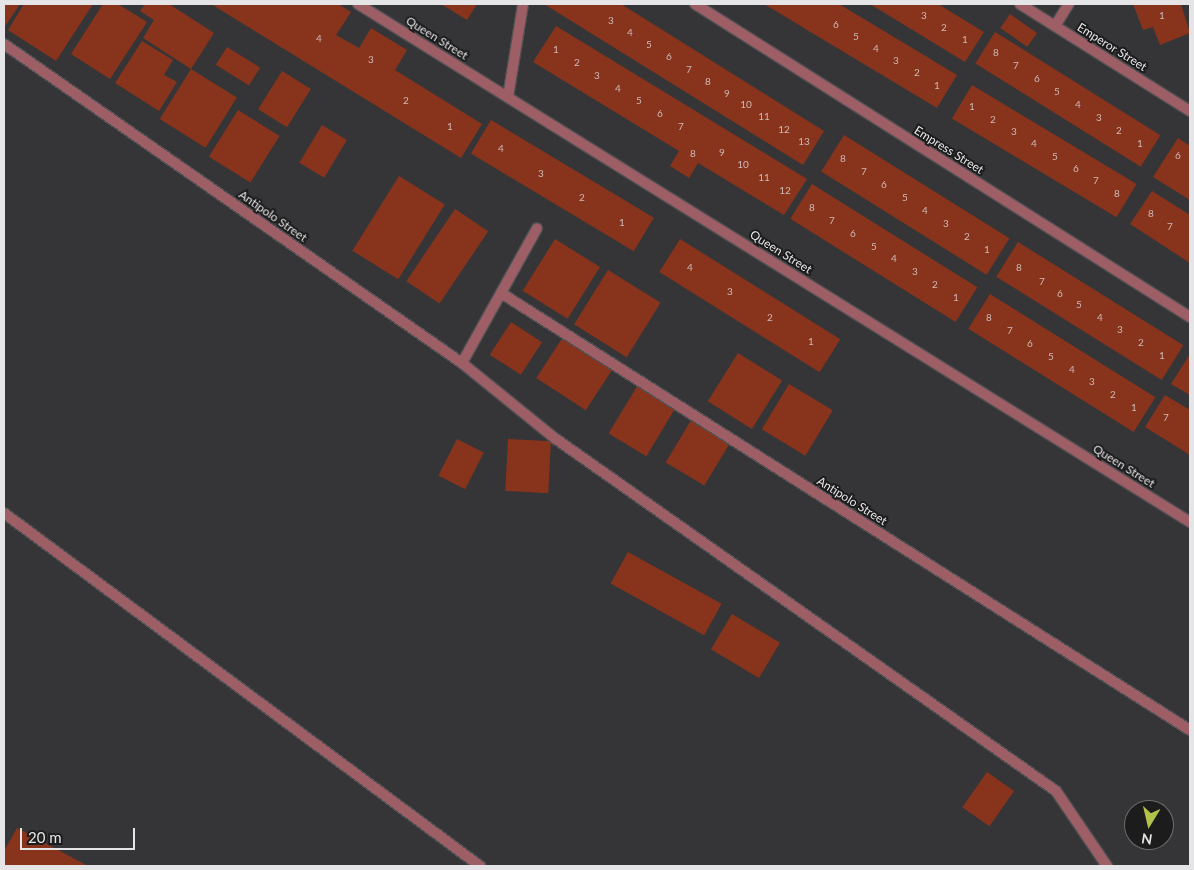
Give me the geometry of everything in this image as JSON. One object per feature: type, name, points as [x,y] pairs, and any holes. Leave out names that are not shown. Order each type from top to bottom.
[{"type":"street","name":"Queen Street","points":[[358,4],[1190,522]]},
{"type":"street","points":[[508,97],[522,4]]},
{"type":"street","name":"Empress Street","points":[[694,4],[1190,317]]},
{"type":"street","name":"Emperor Street","points":[[1020,4],[1190,111]]},
{"type":"street","points":[[1055,26],[1069,4]]},
{"type":"street","name":"Antipolo Street","points":[[4,44],[462,363],[556,439],[1056,791],[1107,866]]},
{"type":"street","points":[[462,363],[537,228]]},
{"type":"street","name":"Antipolo Street","points":[[501,293],[1190,730]]},
{"type":"street","points":[[4,513],[480,866]]},
{"type":"building","points":[[4,4],[20,4],[4,28]]},
{"type":"building","points":[[24,4],[93,4],[56,61],[8,30]]},
{"type":"building","points":[[103,4],[118,4],[147,22],[110,79],[71,54]]},
{"type":"building","points":[[145,4],[169,4],[214,33],[191,69],[143,38],[154,20],[140,11]]},
{"type":"building","points":[[211,4],[338,4],[351,12],[336,35],[359,48],[371,28],[407,50],[395,70],[482,124],[461,158]]},
{"type":"building","points":[[441,4],[477,4],[467,20]]},
{"type":"building","points":[[544,4],[621,4],[824,131],[803,165]]},
{"type":"building","points":[[764,4],[839,4],[957,75],[937,108]]},
{"type":"building","points":[[870,4],[938,4],[984,32],[965,62]]},
{"type":"building","points":[[1133,4],[1181,4],[1190,33],[1160,45],[1153,27],[1143,30]]},
{"type":"building","points":[[1010,14],[1037,33],[1027,47],[1000,28]]},
{"type":"building","points":[[556,26],[807,179],[784,215],[698,163],[689,178],[670,166],[679,151],[533,62]]},
{"type":"building","points":[[995,32],[1160,135],[1141,167],[975,63]]},
{"type":"building","points":[[142,41],[173,60],[164,75],[177,82],[159,111],[115,83]]},
{"type":"building","points":[[227,47],[260,68],[249,85],[216,65]]},
{"type":"building","points":[[191,69],[237,98],[206,148],[160,119]]},
{"type":"building","points":[[282,71],[311,89],[287,127],[258,109]]},
{"type":"building","points":[[972,85],[1137,184],[1116,217],[952,118]]},
{"type":"building","points":[[238,110],[280,136],[250,183],[209,157]]},
{"type":"building","points":[[491,120],[654,218],[634,251],[471,153]]},
{"type":"building","points":[[322,125],[347,140],[324,178],[299,163]]},
{"type":"building","points":[[844,135],[1009,238],[987,275],[821,171]]},
{"type":"building","points":[[1178,138],[1190,146],[1190,200],[1153,177]]},
{"type":"building","points":[[399,176],[445,205],[398,279],[352,251]]},
{"type":"building","points":[[812,184],[977,287],[956,322],[790,219]]},
{"type":"building","points":[[1152,191],[1190,215],[1190,263],[1130,224]]},
{"type":"building","points":[[455,209],[488,231],[440,303],[406,281]]},
{"type":"building","points":[[555,239],[600,267],[568,319],[523,291]]},
{"type":"building","points":[[680,239],[840,339],[820,372],[659,272]]},
{"type":"building","points":[[1018,242],[1183,345],[1162,380],[996,277]]},
{"type":"building","points":[[608,270],[661,303],[627,357],[574,324]]},
{"type":"building","points":[[990,294],[1155,397],[1134,432],[968,329]]},
{"type":"building","points":[[511,322],[542,342],[521,375],[490,355]]},
{"type":"building","points":[[563,337],[612,369],[586,410],[536,378]]},
{"type":"building","points":[[738,353],[782,381],[752,429],[708,401]]},
{"type":"building","points":[[1190,354],[1190,395],[1171,384]]},
{"type":"building","points":[[639,383],[677,406],[646,456],[609,434]]},
{"type":"building","points":[[789,384],[833,410],[805,456],[762,429]]},
{"type":"building","points":[[1165,395],[1190,410],[1190,455],[1145,427]]},
{"type":"building","points":[[693,417],[732,440],[704,486],[666,462]]},
{"type":"building","points":[[457,439],[484,453],[465,489],[438,476]]},
{"type":"building","points":[[508,439],[551,441],[548,493],[505,491]]},
{"type":"building","points":[[628,552],[722,604],[704,635],[611,583]]},
{"type":"building","points":[[732,614],[780,643],[759,678],[711,649]]},
{"type":"building","points":[[987,772],[1014,791],[989,826],[962,807]]},
{"type":"building","points":[[17,828],[88,866],[4,866],[4,851]]}]
